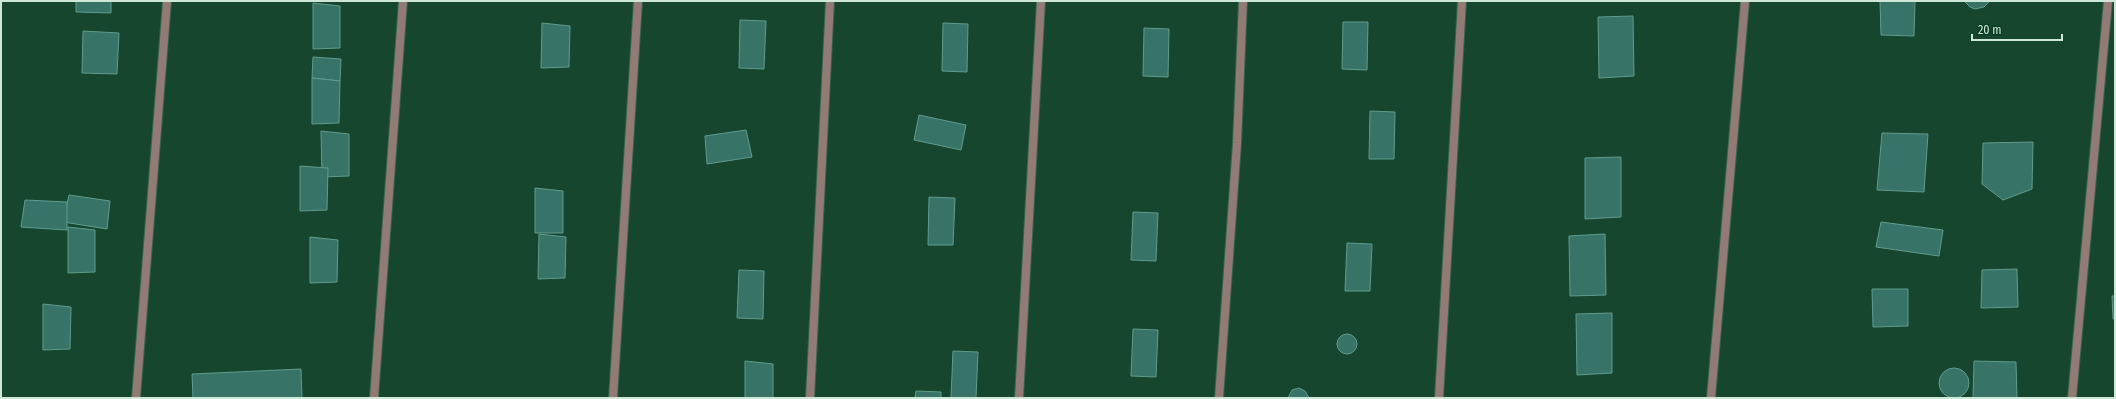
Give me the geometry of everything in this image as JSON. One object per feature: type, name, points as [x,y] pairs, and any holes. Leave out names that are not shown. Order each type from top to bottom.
[{"type":"street","points":[[136,398],[167,1]]},
{"type":"street","points":[[374,398],[403,1]]},
{"type":"street","points":[[613,398],[638,1]]},
{"type":"street","points":[[810,398],[830,1]]},
{"type":"street","points":[[1019,398],[1041,1]]},
{"type":"street","points":[[1219,398],[1237,143],[1243,1]]},
{"type":"street","points":[[1440,398],[1462,1]]},
{"type":"street","points":[[1712,398],[1745,1]]},
{"type":"street","points":[[2072,398],[2108,1]]},
{"type":"building","points":[[76,1],[111,1],[111,13],[76,12]]},
{"type":"building","points":[[1880,1],[1915,1],[1914,36],[1881,35]]},
{"type":"building","points":[[1964,1],[1990,1],[1984,7],[1975,9],[1970,7]]},
{"type":"building","points":[[313,3],[340,6],[340,48],[313,49]]},
{"type":"building","points":[[1633,16],[1634,76],[1599,78],[1598,17]]},
{"type":"building","points":[[740,20],[766,21],[764,69],[739,68]]},
{"type":"building","points":[[1343,22],[1368,22],[1367,70],[1342,69]]},
{"type":"building","points":[[542,23],[570,26],[569,67],[541,68]]},
{"type":"building","points":[[943,23],[968,24],[967,72],[942,71]]},
{"type":"building","points":[[1144,28],[1169,29],[1168,77],[1143,76]]},
{"type":"building","points":[[83,31],[119,33],[117,74],[82,73]]},
{"type":"building","points":[[313,57],[341,59],[340,81],[312,78]]},
{"type":"building","points":[[312,78],[340,81],[339,123],[312,124]]},
{"type":"building","points":[[1370,111],[1395,112],[1394,159],[1369,159]]},
{"type":"building","points":[[919,115],[966,125],[961,150],[914,140]]},
{"type":"building","points":[[746,130],[752,157],[707,164],[705,136]]},
{"type":"building","points":[[321,131],[349,134],[349,176],[322,177]]},
{"type":"building","points":[[1882,133],[1928,134],[1924,192],[1877,190]]},
{"type":"building","points":[[2033,142],[2032,189],[2003,200],[1982,184],[1983,143]]},
{"type":"building","points":[[1621,157],[1621,217],[1585,219],[1585,158]]},
{"type":"building","points":[[300,166],[328,168],[327,210],[300,211]]},
{"type":"building","points":[[535,188],[563,191],[563,233],[535,233]]},
{"type":"building","points":[[69,195],[110,201],[107,229],[63,222]]},
{"type":"building","points":[[929,197],[955,198],[953,245],[928,245]]},
{"type":"building","points":[[25,200],[67,202],[67,230],[21,227]]},
{"type":"building","points":[[1133,212],[1158,213],[1156,261],[1131,260]]},
{"type":"building","points":[[1881,222],[1943,230],[1939,256],[1876,247]]},
{"type":"building","points":[[68,227],[95,230],[95,272],[68,273]]},
{"type":"building","points":[[539,234],[566,237],[565,278],[538,279]]},
{"type":"building","points":[[1605,234],[1606,295],[1570,296],[1569,236]]},
{"type":"building","points":[[310,237],[338,240],[337,282],[310,283]]},
{"type":"building","points":[[1347,243],[1372,244],[1370,291],[1345,291]]},
{"type":"building","points":[[2017,269],[2018,307],[1981,308],[1982,270]]},
{"type":"building","points":[[739,270],[764,271],[763,319],[737,318]]},
{"type":"building","points":[[1872,289],[1908,289],[1908,326],[1873,327]]},
{"type":"building","points":[[2112,296],[2115,296],[2115,319],[2113,319]]},
{"type":"building","points":[[43,304],[71,307],[70,349],[43,350]]},
{"type":"building","points":[[1612,313],[1612,373],[1577,375],[1576,314]]},
{"type":"building","points":[[1133,329],[1158,330],[1156,377],[1131,376]]},
{"type":"building","points":[[1343,334],[1351,334],[1357,340],[1357,348],[1351,354],[1343,354],[1337,348],[1337,340]]},
{"type":"building","points":[[953,351],[978,352],[976,398],[951,398]]},
{"type":"building","points":[[745,361],[773,364],[773,398],[745,398]]},
{"type":"building","points":[[1974,361],[2016,362],[2017,398],[1973,398]]},
{"type":"building","points":[[1954,368],[1964,373],[1969,383],[1964,393],[1954,398],[1944,393],[1939,383],[1944,373]]},
{"type":"building","points":[[301,369],[302,398],[193,398],[192,374]]},
{"type":"building","points":[[1299,388],[1305,391],[1309,398],[1288,398],[1292,390]]},
{"type":"building","points":[[916,391],[941,392],[941,398],[915,398]]}]
